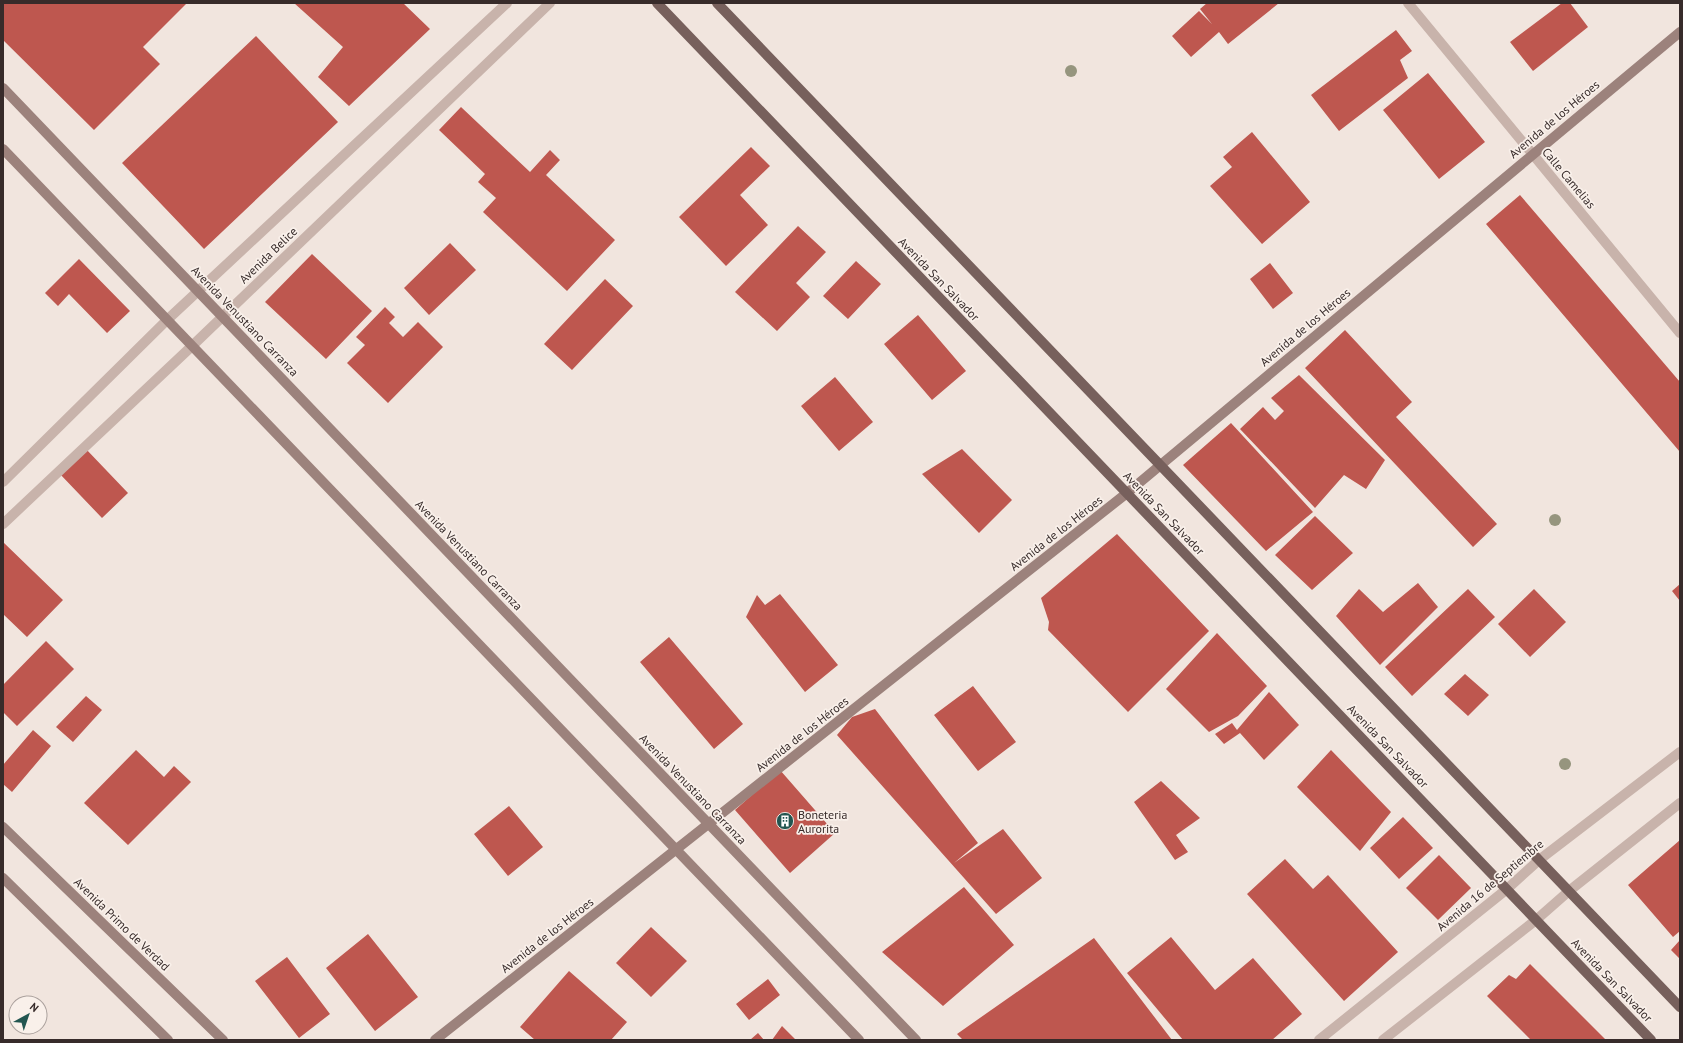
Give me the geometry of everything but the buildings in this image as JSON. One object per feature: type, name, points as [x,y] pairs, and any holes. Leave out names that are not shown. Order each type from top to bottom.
[{"type":"main road","name":"Avenida San Salvador","points":[[657,3],[1651,1040]]},
{"type":"main road","points":[[717,3],[1680,1007]]},
{"type":"street","name":"Avenida Belice","points":[[3,482],[167,320],[507,3]]},
{"type":"street","name":"Avenida Belice","points":[[3,524],[192,346],[550,3]]},
{"type":"street","name":"Calle Camelias","points":[[1408,3],[1680,333]]},
{"type":"street","name":"Avenida de los Héroes","points":[[435,1040],[1127,493],[1680,32]]},
{"type":"street","name":"Avenida Venustiano Carranza","points":[[3,88],[916,1040]]},
{"type":"street","points":[[3,149],[858,1040]]},
{"type":"street","name":"Avenida 16 de Septiembre","points":[[1318,1040],[1507,889],[1539,860],[1680,752]]},
{"type":"street","points":[[1383,1040],[1536,920],[1569,891],[1680,803]]},
{"type":"street","name":"Avenida Primo de Verdad","points":[[3,827],[223,1040]]},
{"type":"street","points":[[3,878],[168,1040]]},
{"type":"place","name":"Boneteria Aurorita","points":[[785,821]]}]
